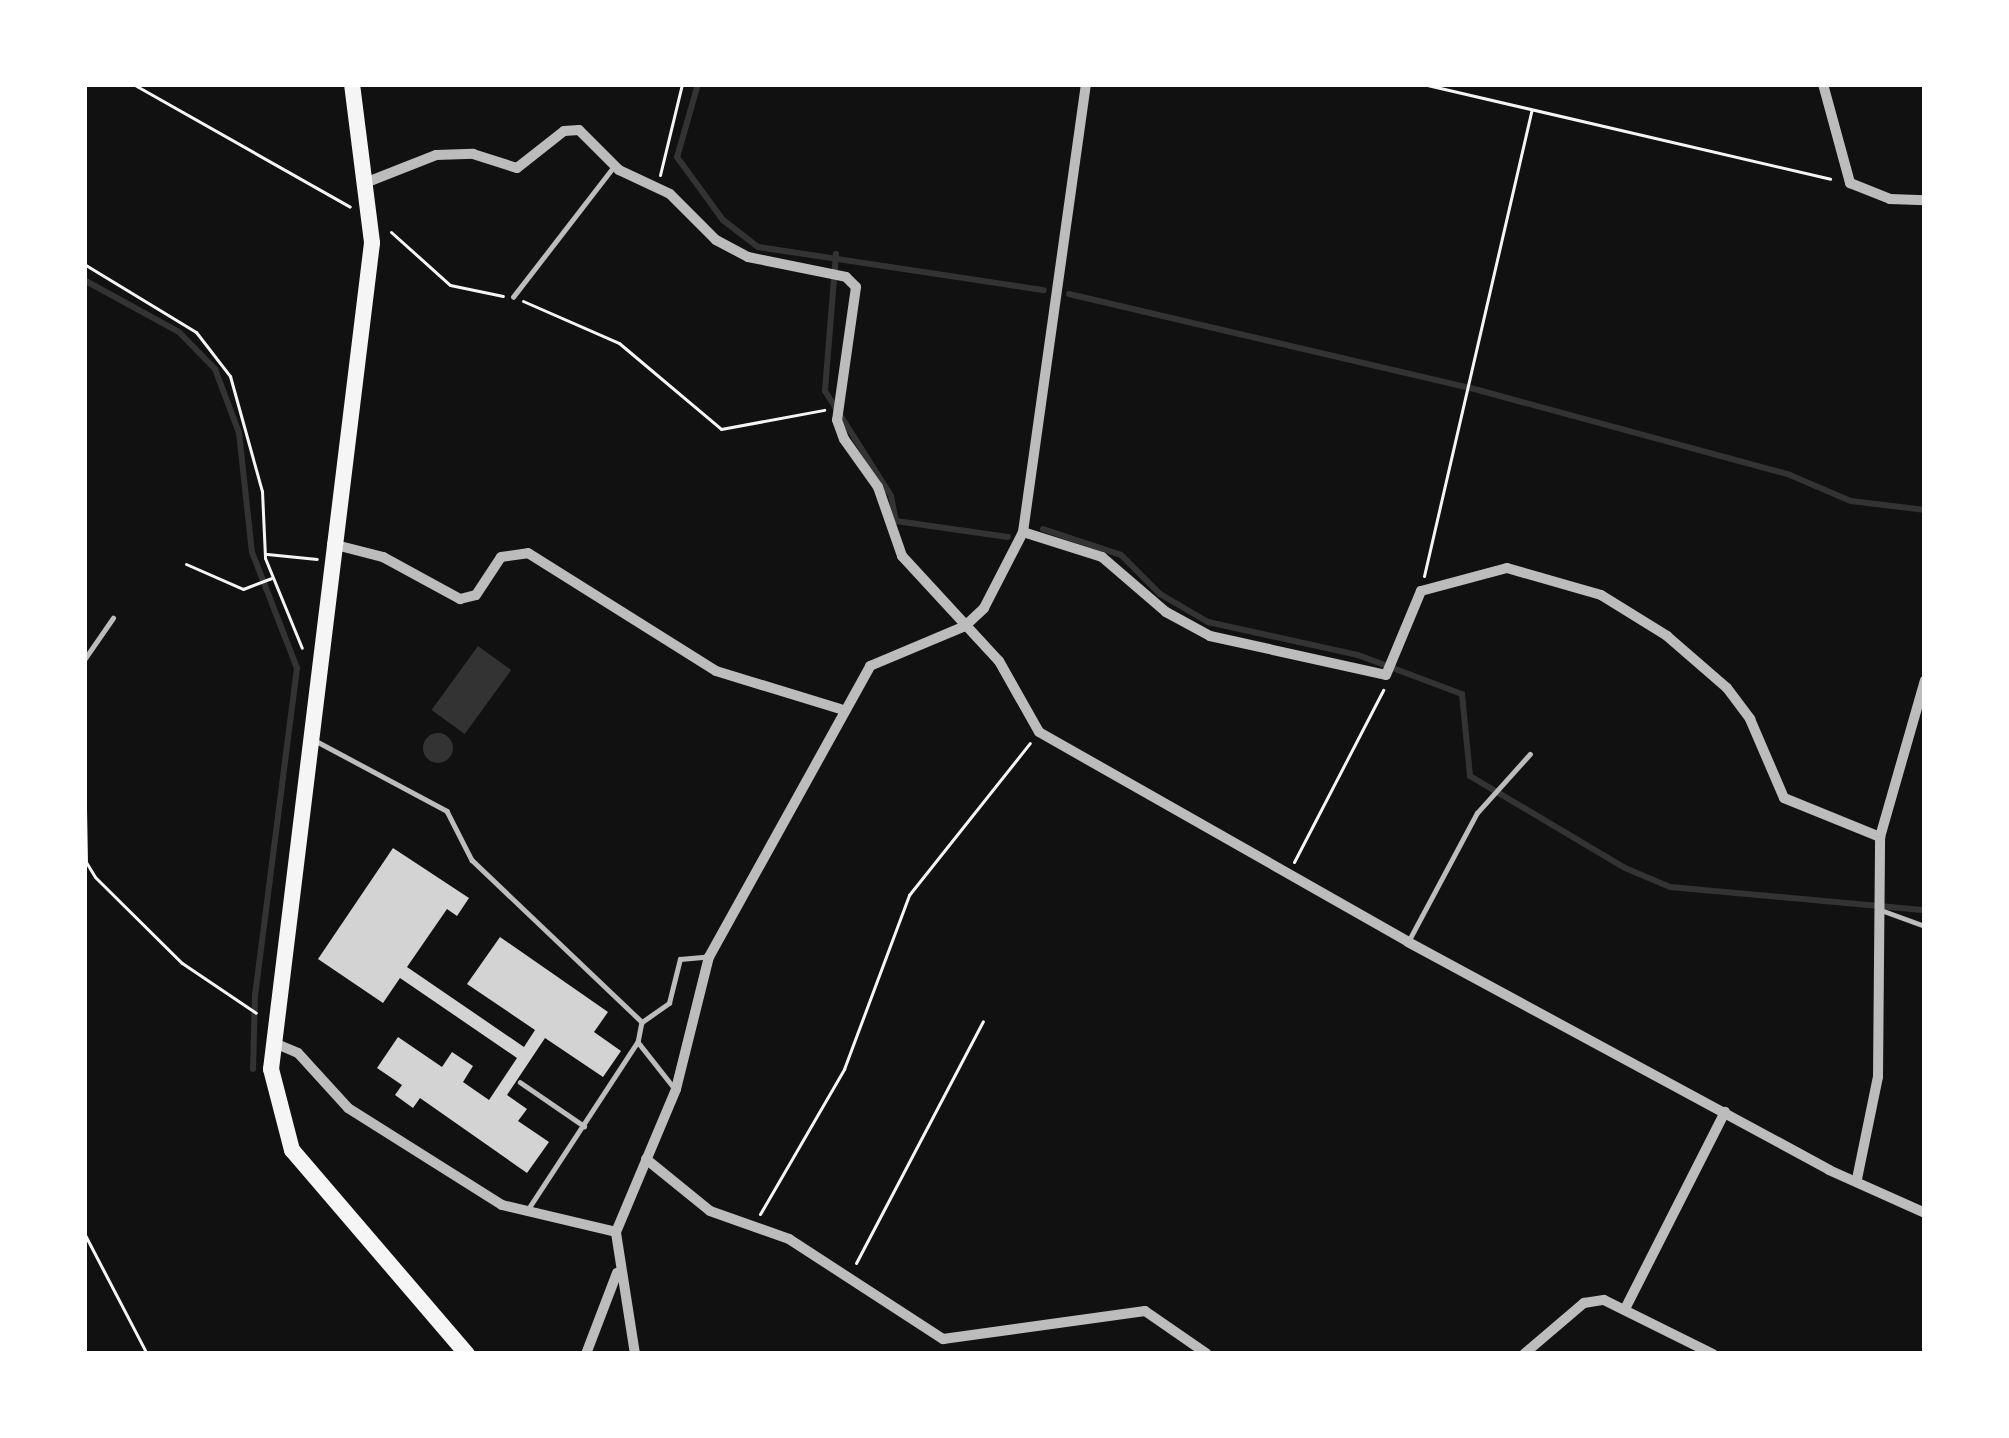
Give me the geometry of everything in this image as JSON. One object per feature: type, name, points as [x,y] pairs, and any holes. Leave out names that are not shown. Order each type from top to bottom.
[{"type":"main road","points":[[352,84],[370,181],[372,220],[272,1033],[278,1114],[292,1150],[467,1354]]},
{"type":"street","points":[[635,1354],[616,1273],[616,1232],[676,1089],[710,957],[840,709],[887,653],[965,626],[984,608],[1023,532],[1085,84]]},
{"type":"street","points":[[1822,84],[1850,183],[1890,199],[1925,200]]},
{"type":"street","points":[[370,181],[436,154],[473,154],[517,168],[564,131],[595,139],[616,165],[658,188],[748,257],[846,277],[856,287],[837,413],[844,439],[878,488],[902,556],[999,661],[1039,732],[1408,942],[1925,1213]]},
{"type":"street","points":[[1023,532],[1102,557],[1166,612],[1210,636],[1386,675],[1421,591],[1508,568],[1601,595],[1667,636],[1726,688],[1750,719],[1784,798],[1880,836]]},
{"type":"street","points":[[332,552],[383,557],[460,599],[476,595],[501,557],[528,554],[716,671],[840,709]]},
{"type":"street","points":[[1857,1179],[1878,1077],[1884,988],[1875,908],[1880,836],[1925,680]]},
{"type":"street","points":[[272,1033],[298,1053],[348,1108],[502,1204],[616,1232]]},
{"type":"street","points":[[1626,1307],[1725,1112]]},
{"type":"street","points":[[646,1159],[710,1211],[753,1226],[850,1275],[944,1339],[1145,1311],[1207,1354]]},
{"type":"street","points":[[586,1354],[616,1273]]},
{"type":"street","points":[[1524,1354],[1584,1303],[1626,1307],[1713,1354]]},
{"type":"lane","points":[[513,297],[616,165]]},
{"type":"lane","points":[[84,660],[113,618]]},
{"type":"lane","points":[[307,739],[447,811],[472,860],[642,1022]]},
{"type":"lane","points":[[1408,942],[1477,813],[1530,754]]},
{"type":"lane","points":[[1875,908],[1925,926]]},
{"type":"lane","points":[[528,1211],[638,1042],[642,1022],[669,1003],[680,959],[710,957]]},
{"type":"lane","points":[[638,1042],[676,1089]]},
{"type":"lane","points":[[520,1082],[584,1126]]},
{"type":"path","points":[[133,84],[270,158],[332,203],[400,236],[449,285],[513,297],[619,343],[721,429],[805,409],[837,413]]},
{"type":"path","points":[[658,188],[682,84]]},
{"type":"path","points":[[1423,84],[1850,183]]},
{"type":"path","points":[[1421,591],[1532,110]]},
{"type":"path","points":[[84,264],[154,302],[216,352],[250,428],[271,578],[316,670]]},
{"type":"path","points":[[265,554],[332,552]]},
{"type":"path","points":[[186,564],[243,589],[271,578]]},
{"type":"path","points":[[1288,874],[1386,675]]},
{"type":"path","points":[[753,1226],[844,1069],[909,895],[1039,732]]},
{"type":"path","points":[[84,757],[86,862],[95,878],[182,963],[272,1033]]},
{"type":"path","points":[[850,1275],[983,1021]]},
{"type":"path","points":[[84,1233],[147,1354]]},
{"type":"shaded area","points":[[478,646],[511,670],[465,734],[432,710]]},
{"type":"shaded area","points":[[438,733],[453,748],[438,763],[423,748]]},
{"type":"building","points":[[393,848],[469,898],[457,916],[447,909],[407,967],[524,1047],[535,1030],[467,984],[500,937],[608,1012],[594,1032],[621,1051],[603,1077],[545,1038],[507,1095],[527,1109],[518,1121],[549,1142],[527,1173],[420,1098],[413,1108],[395,1095],[402,1085],[377,1068],[398,1037],[442,1067],[452,1052],[473,1066],[463,1082],[489,1100],[517,1058],[400,978],[383,1003],[318,959]]},
{"type":"waterway","points":[[698,84],[677,157],[723,220],[758,247],[1044,290]]},
{"type":"waterway","points":[[836,254],[825,391],[891,496],[896,521],[1008,537]]},
{"type":"waterway","points":[[84,280],[179,332],[215,369],[239,433],[252,552],[297,668],[255,994],[253,1069]]},
{"type":"waterway","points":[[1069,294],[1478,390],[1790,475],[1851,501],[1925,510]]},
{"type":"waterway","points":[[1043,529],[1121,555],[1160,594],[1208,622],[1358,655],[1462,694],[1470,776],[1625,868],[1670,887],[1925,910]]}]
